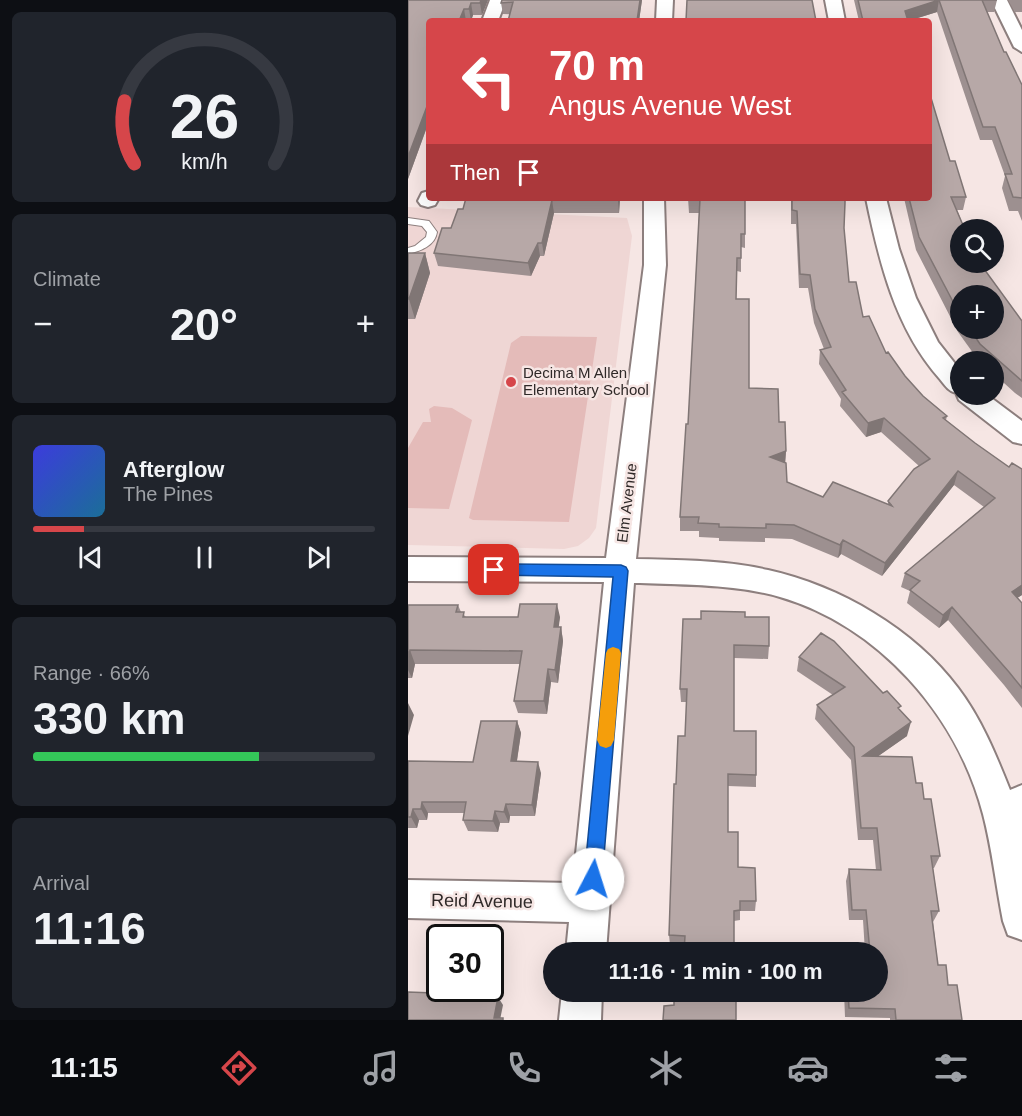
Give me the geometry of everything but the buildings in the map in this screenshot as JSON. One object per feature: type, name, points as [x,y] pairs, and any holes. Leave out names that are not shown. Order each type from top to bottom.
[{"type":"street","points":[[491,18],[498,0]]},
{"type":"street","points":[[664,18],[665,0]]},
{"type":"street","points":[[833,0],[836,18]]},
{"type":"street","points":[[999,0],[1022,47]]},
{"type":"street","name":"Elm Avenue","points":[[587,942],[621,571],[655,265],[654,201]]},
{"type":"street","points":[[877,201],[895,277],[916,325],[931,351],[950,374]]},
{"type":"street","points":[[982,405],[1022,435]]},
{"type":"street","points":[[408,569],[621,571],[736,577],[783,586],[824,601],[867,625],[905,654],[936,685],[961,722],[983,765],[1011,807],[1022,921]]},
{"type":"street","name":"Reid Avenue","points":[[408,899],[591,903]]},
{"type":"street","points":[[579,1020],[581,1002]]},
{"type":"lane","points":[[408,221],[425,223],[432,232],[431,238],[426,243],[408,251]]},
{"type":"shaded area","name":"Decima M Allen Elementary School","points":[[408,207],[627,218],[632,236],[596,528],[589,538],[578,546],[564,549],[408,545]]},
{"type":"shaded area","points":[[521,336],[597,337],[569,522],[473,520],[469,518],[511,343]]},
{"type":"shaded area","points":[[434,406],[452,408],[472,420],[449,509],[408,508],[408,448],[423,422],[431,422],[429,409]]},
{"type":"slow traffic","points":[[606,740],[613,653]]},
{"type":"place","name":"Decima M Allen Elementary School","points":[[511,382]]},
{"type":"route","points":[[494,570],[621,571],[593,879]]}]
